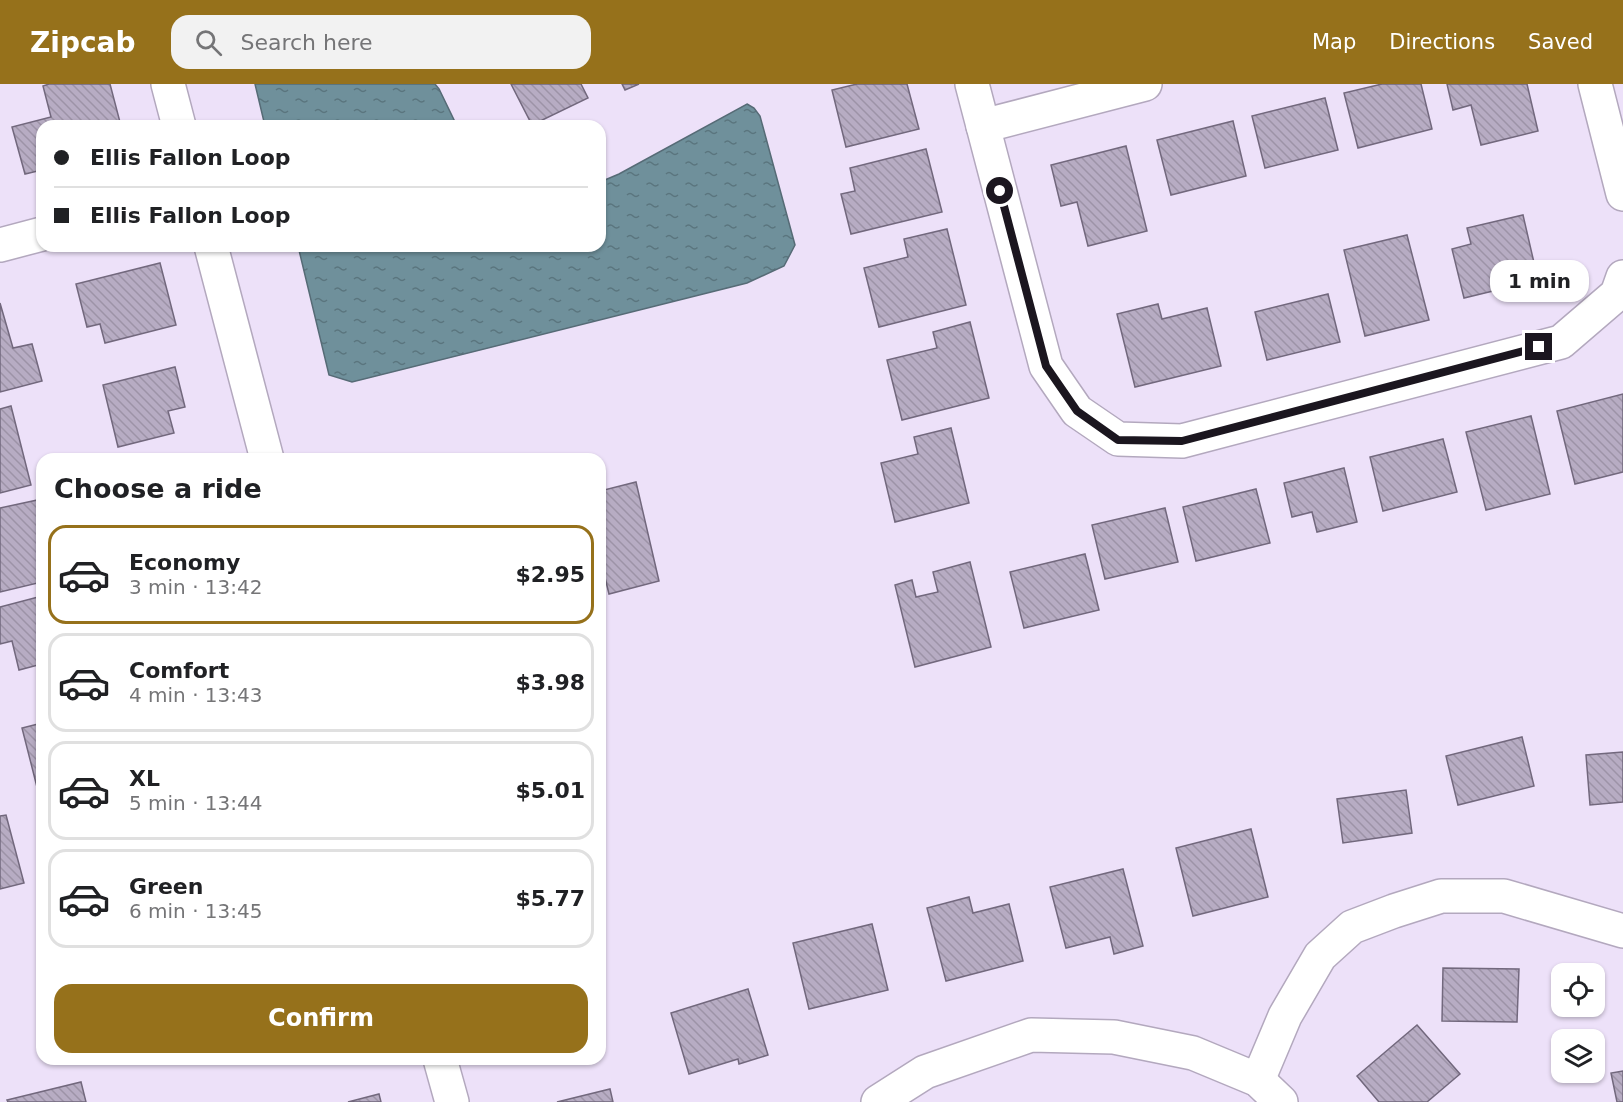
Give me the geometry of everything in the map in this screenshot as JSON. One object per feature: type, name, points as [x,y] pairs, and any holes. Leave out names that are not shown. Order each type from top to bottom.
[{"type":"street","points":[[168,84],[177,120]]},
{"type":"street","points":[[972,84],[1046,366],[1077,411],[1118,440],[1182,441],[1561,342],[1617,294],[1623,277]]},
{"type":"street","points":[[983,126],[1145,84]]},
{"type":"street","points":[[1596,84],[1623,194]]},
{"type":"street","points":[[0,245],[36,236]]},
{"type":"street","points":[[213,252],[265,453]]},
{"type":"street","points":[[1258,1080],[1285,1016],[1320,956],[1352,927],[1441,896],[1504,896],[1623,931]]},
{"type":"street","points":[[878,1102],[925,1072],[1031,1035],[1114,1037],[1193,1053],[1258,1080],[1281,1102]]},
{"type":"street","points":[[442,1065],[452,1102]]},
{"type":"water","points":[[255,84],[435,84],[454,120],[264,120]]},
{"type":"water","points":[[747,104],[754,108],[760,116],[795,245],[784,266],[747,283],[352,382],[329,375],[299,252],[606,252],[606,179]]},
{"type":"building","points":[[49,84],[110,84],[119,120],[39,120],[51,117],[43,86]]},
{"type":"building","points":[[511,84],[581,84],[588,98],[542,120],[529,120]]},
{"type":"building","points":[[622,84],[639,84],[625,90]]},
{"type":"building","points":[[857,84],[907,84],[919,129],[846,147],[832,90]]},
{"type":"building","points":[[1382,84],[1421,84],[1432,129],[1358,148],[1344,93]]},
{"type":"building","points":[[1447,84],[1527,84],[1538,131],[1481,145],[1471,105],[1453,110]]},
{"type":"building","points":[[1325,98],[1338,150],[1265,168],[1252,116]]},
{"type":"building","points":[[36,121],[36,171],[25,174],[12,127]]},
{"type":"building","points":[[1233,121],[1246,176],[1171,195],[1157,140]]},
{"type":"building","points":[[1126,146],[1147,231],[1088,246],[1077,202],[1061,206],[1051,165]]},
{"type":"building","points":[[926,149],[942,212],[851,234],[841,194],[855,191],[850,168]]},
{"type":"building","points":[[1523,215],[1538,280],[1464,298],[1452,249],[1471,244],[1467,228]]},
{"type":"building","points":[[947,229],[966,305],[879,327],[864,268],[908,257],[904,239]]},
{"type":"building","points":[[1407,235],[1429,320],[1365,336],[1344,250]]},
{"type":"building","points":[[160,263],[176,325],[105,343],[100,324],[87,327],[76,284]]},
{"type":"building","points":[[1328,294],[1340,342],[1267,360],[1255,312]]},
{"type":"building","points":[[0,303],[13,348],[32,344],[42,381],[0,392]]},
{"type":"building","points":[[1158,304],[1162,319],[1207,308],[1221,366],[1135,387],[1117,314]]},
{"type":"building","points":[[970,322],[989,398],[902,420],[887,360],[937,348],[933,332]]},
{"type":"building","points":[[175,367],[185,407],[168,411],[174,433],[118,447],[103,385]]},
{"type":"building","points":[[1623,394],[1623,472],[1575,484],[1557,411]]},
{"type":"building","points":[[11,406],[31,485],[0,493],[0,409]]},
{"type":"building","points":[[1531,416],[1550,494],[1486,510],[1466,432]]},
{"type":"building","points":[[951,428],[969,503],[895,522],[881,463],[918,454],[914,437]]},
{"type":"building","points":[[1443,439],[1457,492],[1383,511],[1370,457]]},
{"type":"building","points":[[1344,468],[1357,522],[1317,532],[1312,512],[1292,517],[1284,483]]},
{"type":"building","points":[[636,482],[659,581],[609,594],[606,582],[606,490]]},
{"type":"building","points":[[1256,489],[1270,543],[1196,561],[1183,507]]},
{"type":"building","points":[[36,500],[36,583],[0,592],[0,508]]},
{"type":"building","points":[[1165,508],[1178,562],[1105,579],[1092,525]]},
{"type":"building","points":[[1085,554],[1099,610],[1024,628],[1010,572]]},
{"type":"building","points":[[970,562],[991,647],[915,667],[895,585],[912,580],[916,597],[938,592],[933,572]]},
{"type":"building","points":[[36,598],[36,666],[19,670],[12,641],[0,644],[0,607]]},
{"type":"building","points":[[36,724],[36,783],[22,728]]},
{"type":"building","points":[[1522,737],[1534,786],[1458,805],[1446,756]]},
{"type":"building","points":[[1623,752],[1623,802],[1590,805],[1586,755]]},
{"type":"building","points":[[1406,790],[1412,833],[1343,843],[1337,799]]},
{"type":"building","points":[[6,815],[24,883],[0,889],[0,816]]},
{"type":"building","points":[[1251,829],[1268,897],[1193,916],[1176,848]]},
{"type":"building","points":[[1123,869],[1143,946],[1114,954],[1110,937],[1066,948],[1050,887]]},
{"type":"building","points":[[969,897],[973,913],[1009,904],[1023,961],[946,981],[927,908]]},
{"type":"building","points":[[872,924],[888,990],[809,1009],[793,943]]},
{"type":"building","points":[[1443,968],[1519,969],[1517,1022],[1442,1021]]},
{"type":"building","points":[[748,989],[768,1055],[739,1064],[738,1059],[689,1074],[671,1013]]},
{"type":"building","points":[[1417,1025],[1460,1074],[1427,1102],[1379,1102],[1357,1076]]},
{"type":"building","points":[[1623,1071],[1623,1102],[1617,1102],[1611,1073]]},
{"type":"building","points":[[81,1082],[86,1102],[8,1102],[7,1100]]},
{"type":"building","points":[[610,1089],[613,1102],[557,1102]]},
{"type":"building","points":[[379,1094],[381,1102],[348,1102]]},
{"type":"route","points":[[1000,191],[1046,366],[1077,411],[1118,440],[1182,441],[1539,347]]}]
